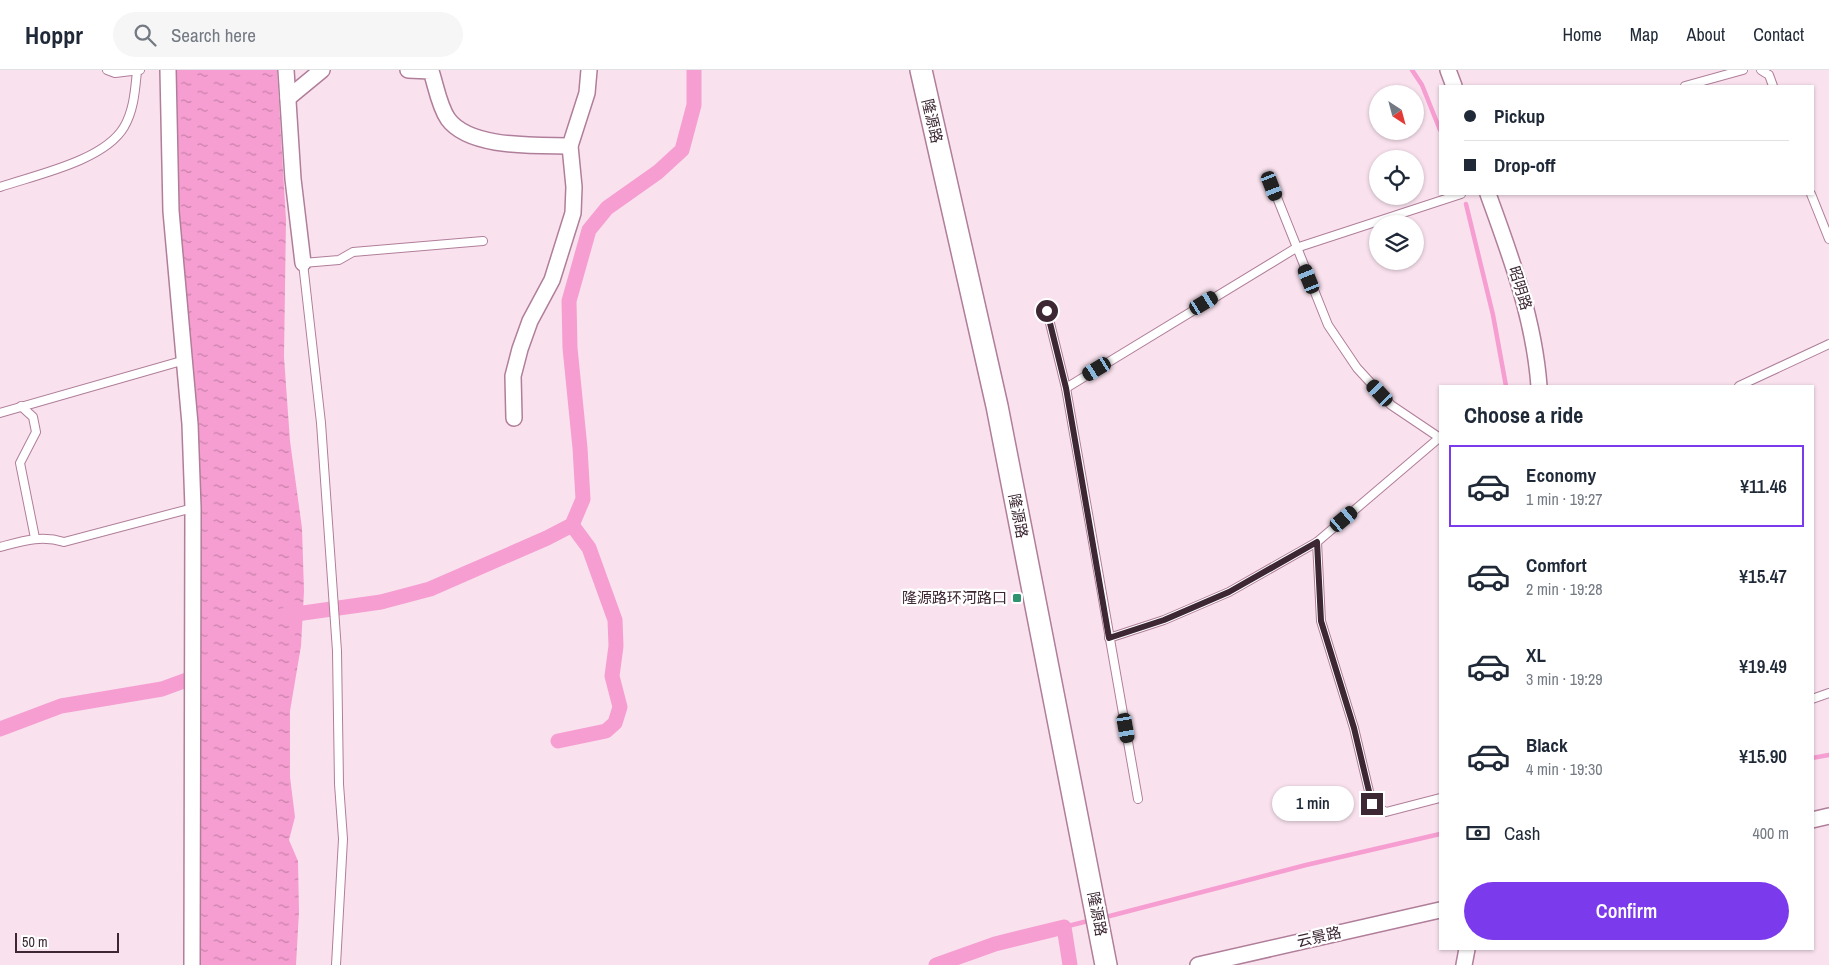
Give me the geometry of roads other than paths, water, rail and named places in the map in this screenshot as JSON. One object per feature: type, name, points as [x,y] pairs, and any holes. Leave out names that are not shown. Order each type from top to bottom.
[{"type":"main road","name":"隆源路","points":[[920,70],[997,406],[1105,960]]},
{"type":"street","points":[[168,70],[171,212],[190,424],[193,508],[194,648],[190,964]]},
{"type":"street","points":[[286,70],[293,179],[302,263]]},
{"type":"street","points":[[288,98],[322,70]]},
{"type":"street","points":[[408,70],[432,71],[449,119],[469,134],[504,144],[570,146]]},
{"type":"street","points":[[514,418],[513,376],[520,348],[530,321],[552,280],[573,213],[574,186],[570,146],[587,92],[589,70]]},
{"type":"street","points":[[1448,70],[1454,85]]},
{"type":"street","name":"昭明路","points":[[1488,195],[1523,294],[1529,318],[1539,385]]},
{"type":"street","points":[[1814,820],[1829,816]]},
{"type":"street","name":"云景路","points":[[1198,965],[1439,910]]},
{"type":"street","points":[[1464,965],[1468,950]]},
{"type":"lane","points":[[0,187],[72,163],[106,147],[124,128],[134,100],[138,70],[115,73],[107,70]]},
{"type":"lane","points":[[1688,85],[1743,70]]},
{"type":"lane","points":[[1761,70],[1769,75],[1773,85]]},
{"type":"lane","points":[[1272,186],[1328,325],[1357,368],[1392,405],[1439,437]]},
{"type":"lane","points":[[1066,388],[1296,248],[1458,195]]},
{"type":"lane","points":[[1812,195],[1829,239]]},
{"type":"lane","points":[[336,965],[343,839],[339,784],[334,620],[320,423],[302,263],[339,260],[353,252],[484,241]]},
{"type":"lane","points":[[1047,311],[1066,388],[1138,799]]},
{"type":"lane","points":[[1740,385],[1829,344]]},
{"type":"lane","points":[[0,413],[184,360]]},
{"type":"lane","points":[[22,406],[33,417],[36,432],[20,463],[35,538]]},
{"type":"lane","points":[[1109,638],[1164,620],[1229,592],[1317,542],[1439,439]]},
{"type":"lane","points":[[0,547],[35,538],[51,538],[64,542],[193,508]]},
{"type":"lane","points":[[1317,542],[1321,621],[1354,728],[1372,804],[1386,812],[1439,798]]},
{"type":"lane","points":[[1814,698],[1829,693]]},
{"type":"water","points":[[176,70],[277,70],[286,220],[284,357],[290,441],[302,528],[304,591],[301,646],[290,711],[290,777],[295,817],[289,840],[298,861],[299,912],[296,965],[198,965],[201,756],[200,494],[194,375],[184,279],[176,155]]},
{"type":"waterway","points":[[282,616],[381,602],[430,589],[547,538],[572,525],[583,499],[570,348],[569,301],[589,230],[607,208],[658,172],[682,150],[694,105],[694,70]]},
{"type":"waterway","points":[[1412,70],[1422,85],[1439,128]]},
{"type":"waterway","points":[[1466,204],[1493,315],[1506,385]]},
{"type":"waterway","points":[[558,741],[606,731],[615,723],[620,707],[612,676],[616,646],[615,620],[589,548],[572,525]]},
{"type":"waterway","points":[[0,729],[61,706],[162,689],[203,674]]},
{"type":"waterway","points":[[1814,758],[1829,755]]},
{"type":"waterway","points":[[1102,918],[1306,865],[1439,834]]},
{"type":"waterway","points":[[1064,927],[1092,920]]},
{"type":"waterway","points":[[936,965],[995,944],[1064,927],[1070,965]]},
{"type":"place","name":"隆源路环河路口","points":[[1017,598]]}]
